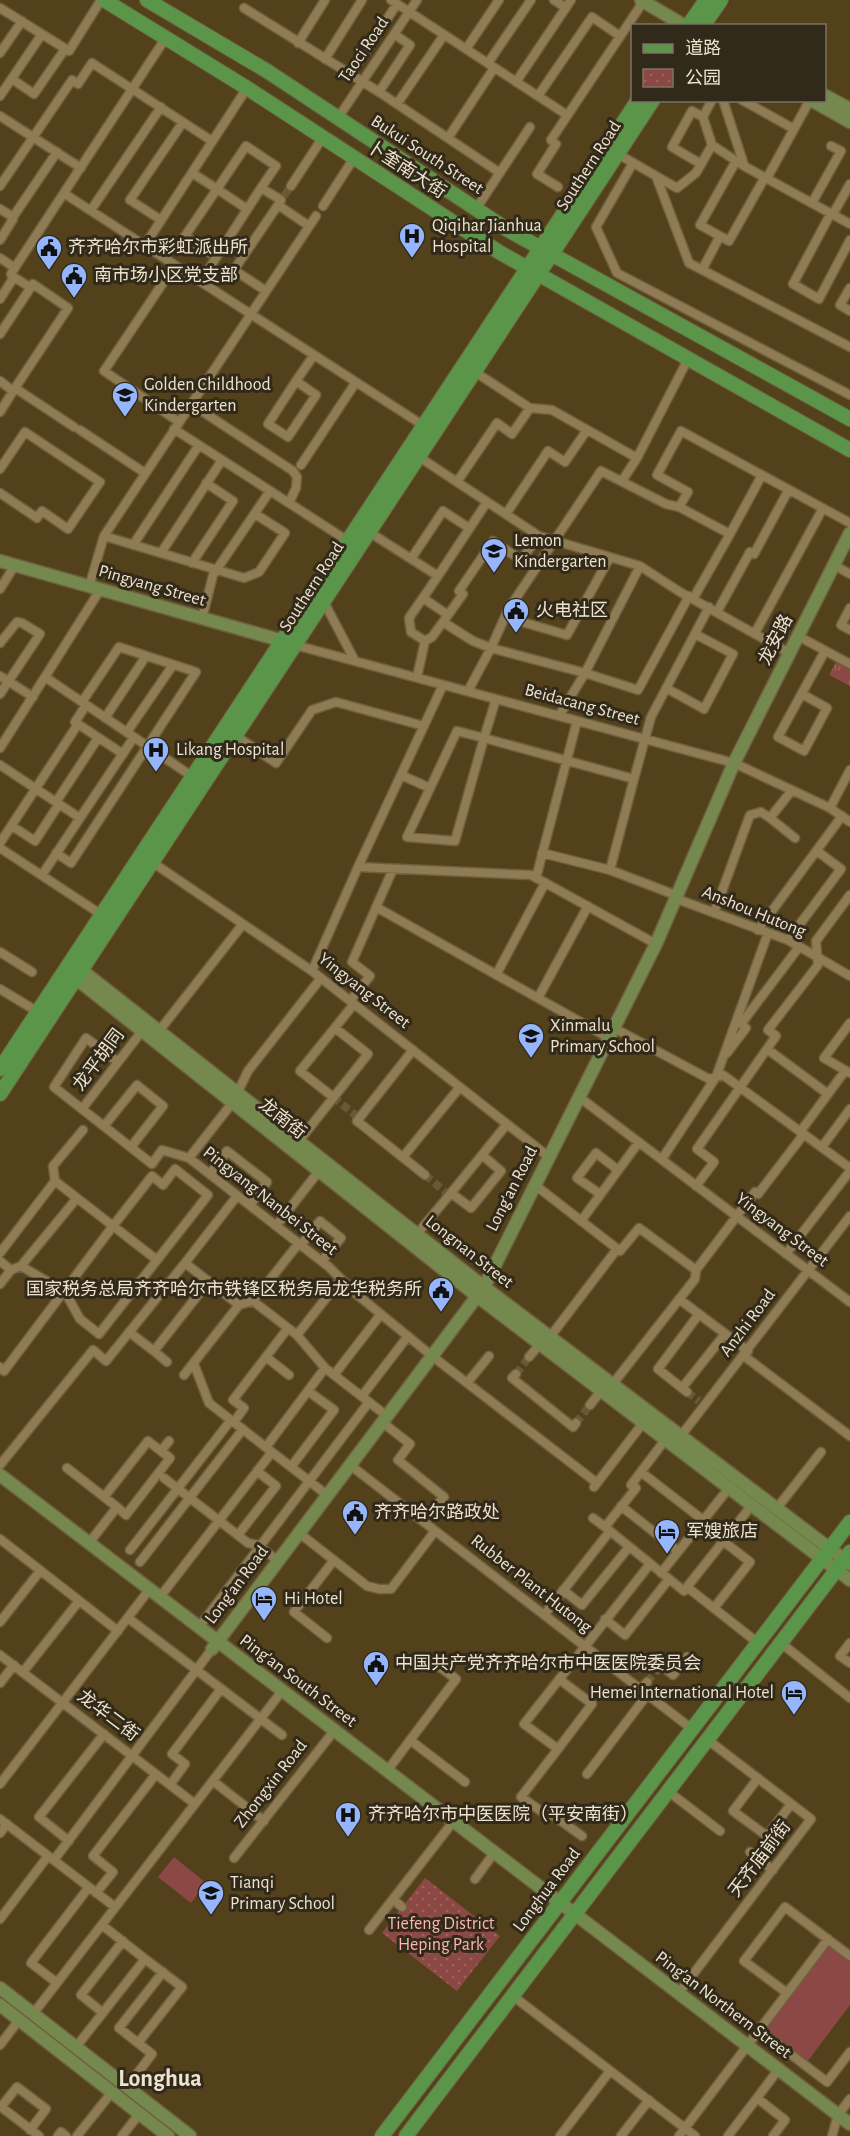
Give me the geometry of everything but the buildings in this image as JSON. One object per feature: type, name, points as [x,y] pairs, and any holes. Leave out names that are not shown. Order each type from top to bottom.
[{"type":"main road","name":"卜奎南大街","points":[[103,0],[247,88],[533,271],[850,450]]},
{"type":"main road","name":"Bukui South Street","points":[[148,0],[267,71],[476,209],[546,252],[850,419]]},
{"type":"main road","points":[[688,24],[706,0]]},
{"type":"main road","points":[[704,24],[721,0]]},
{"type":"main road","points":[[642,1],[683,24]]},
{"type":"main road","points":[[826,96],[850,110]]},
{"type":"main road","name":"Southern Road","points":[[546,252],[637,102]]},
{"type":"main road","name":"Southern Road","points":[[0,1069],[38,1012],[73,970],[152,862],[236,736],[348,541],[424,426],[618,154],[652,102]]},
{"type":"main road","points":[[815,102],[850,122]]},
{"type":"main road","name":"Southern Road","points":[[0,1094],[73,970],[102,915],[193,777],[289,643],[324,602],[475,372],[533,271]]},
{"type":"main road","name":"龙安路","points":[[734,763],[850,533]]},
{"type":"main road","name":"Pingyang Street","points":[[0,561],[289,643]]},
{"type":"main road","name":"Long'an Road","points":[[215,1645],[480,1291],[656,944],[734,763]]},
{"type":"main road","name":"龙南街","points":[[73,970],[142,1031],[235,1098],[319,1171],[480,1291]]},
{"type":"main road","name":"Longnan Street","points":[[73,970],[159,1031],[235,1098],[298,1141],[417,1234],[480,1291],[545,1341],[607,1388],[681,1437],[777,1508],[826,1553]]},
{"type":"main road","name":"Longnan Street","points":[[607,1388],[643,1423],[752,1505],[826,1553],[845,1561],[850,1580]]},
{"type":"main road","name":"Ping'an South Street","points":[[0,1474],[198,1627],[215,1645],[282,1691],[575,1915]]},
{"type":"main road","name":"Longhua Road","points":[[382,2136],[850,1522]]},
{"type":"main road","name":"Longhua Road","points":[[406,2136],[845,1561]]},
{"type":"main road","name":"Ping'an Northern Street","points":[[575,1915],[850,2124]]},
{"type":"main road","points":[[0,1988],[190,2136]]},
{"type":"main road","points":[[0,2005],[168,2136]]},
{"type":"street","points":[[0,8],[69,51],[103,0]]},
{"type":"street","points":[[252,0],[245,9],[363,81],[500,173]]},
{"type":"street","points":[[298,43],[325,0]]},
{"type":"street","points":[[325,59],[362,0]]},
{"type":"street","name":"Taoci Road","points":[[338,118],[417,0]]},
{"type":"street","points":[[466,49],[499,0]]},
{"type":"street","points":[[448,138],[531,0]]},
{"type":"street","points":[[516,82],[568,4],[554,0]]},
{"type":"street","points":[[558,188],[537,174],[556,144],[550,140],[642,1]]},
{"type":"street","points":[[350,75],[394,2],[567,115]]},
{"type":"street","points":[[538,96],[592,17],[620,36]]},
{"type":"street","points":[[0,53],[22,21]]},
{"type":"street","points":[[0,96],[42,34]]},
{"type":"street","points":[[379,92],[410,45],[394,34]]},
{"type":"street","points":[[397,104],[444,35]]},
{"type":"street","points":[[0,299],[81,168],[165,39]]},
{"type":"street","points":[[12,79],[34,94],[65,49]]},
{"type":"street","points":[[0,186],[72,80],[78,84],[92,63],[213,141]]},
{"type":"street","points":[[145,245],[247,88]]},
{"type":"street","points":[[703,117],[711,102]]},
{"type":"street","points":[[724,102],[740,163],[700,225],[729,241],[810,102]]},
{"type":"street","points":[[746,102],[794,129]]},
{"type":"street","points":[[91,210],[161,107]]},
{"type":"street","points":[[701,164],[672,147],[692,111],[703,117],[712,145],[766,178],[850,224]]},
{"type":"street","points":[[0,116],[81,168]]},
{"type":"street","points":[[161,220],[130,200],[183,122]]},
{"type":"street","points":[[476,209],[530,127]]},
{"type":"street","points":[[291,186],[322,137]]},
{"type":"street","points":[[618,154],[677,188],[696,172],[712,145]]},
{"type":"street","points":[[201,282],[276,166],[246,146],[185,236],[216,257]]},
{"type":"street","points":[[812,203],[841,151],[831,146]]},
{"type":"street","points":[[0,209],[13,218],[57,152]]},
{"type":"street","points":[[323,206],[354,158]]},
{"type":"street","points":[[633,163],[596,226],[617,273],[850,395]]},
{"type":"street","points":[[192,172],[247,209]]},
{"type":"street","points":[[656,176],[689,263],[850,347]]},
{"type":"street","points":[[850,184],[793,285],[819,299],[850,240]]},
{"type":"street","points":[[261,188],[281,201],[309,226]]},
{"type":"street","points":[[65,194],[424,426]]},
{"type":"street","points":[[266,291],[234,270],[281,201]]},
{"type":"street","points":[[0,748],[45,677],[94,588],[104,536],[316,216]]},
{"type":"street","points":[[0,240],[14,219]]},
{"type":"street","points":[[702,270],[720,236]]},
{"type":"street","points":[[0,258],[31,288]]},
{"type":"street","points":[[175,265],[104,371],[200,445],[348,541]]},
{"type":"street","points":[[0,334],[33,284],[68,308],[0,412]]},
{"type":"street","points":[[850,288],[840,306],[850,310]]},
{"type":"street","points":[[296,381],[316,395],[288,437],[268,424],[296,381],[314,355]]},
{"type":"street","points":[[622,481],[688,359]]},
{"type":"street","points":[[475,372],[530,408],[552,410],[636,458]]},
{"type":"street","points":[[0,381],[145,473]]},
{"type":"street","points":[[301,465],[356,382]]},
{"type":"street","points":[[191,404],[293,471],[297,477],[296,488],[289,503]]},
{"type":"street","points":[[457,482],[497,423],[512,434],[530,408]]},
{"type":"street","points":[[506,514],[548,451],[565,462],[587,430]]},
{"type":"street","points":[[679,507],[688,492],[657,475],[681,430],[850,524]]},
{"type":"street","points":[[0,469],[25,432],[100,482],[68,529],[42,511],[37,518],[0,493]]},
{"type":"street","points":[[133,545],[200,445]]},
{"type":"street","points":[[419,457],[539,536],[640,566],[708,608],[789,653]]},
{"type":"street","points":[[161,553],[222,460]]},
{"type":"street","points":[[468,691],[505,617],[601,471],[666,504],[679,507],[730,534]]},
{"type":"street","points":[[423,598],[473,641],[638,690],[762,475]]},
{"type":"street","points":[[192,562],[232,501],[206,483]]},
{"type":"street","points":[[202,619],[213,575],[270,491]]},
{"type":"street","points":[[717,612],[750,552],[754,554],[788,491]]},
{"type":"street","points":[[425,641],[411,632],[410,618],[487,502]]},
{"type":"street","points":[[755,633],[822,508]]},
{"type":"street","points":[[411,559],[443,511],[469,528]]},
{"type":"street","points":[[104,536],[244,578],[259,572],[285,533],[255,514]]},
{"type":"street","points":[[369,532],[438,576]]},
{"type":"street","points":[[425,641],[432,638],[446,619],[463,594],[459,591],[494,541],[521,560],[539,536]]},
{"type":"street","points":[[505,617],[567,635],[610,557]]},
{"type":"street","points":[[834,565],[850,574]]},
{"type":"street","points":[[0,589],[15,566]]},
{"type":"street","points":[[559,716],[585,673],[640,566]]},
{"type":"street","points":[[324,602],[355,661]]},
{"type":"street","points":[[610,870],[651,717],[708,608]]},
{"type":"street","points":[[850,608],[841,625],[850,630]]},
{"type":"street","points":[[0,643],[16,622],[40,634],[0,694]]},
{"type":"street","points":[[666,688],[704,709],[733,654],[695,634]]},
{"type":"street","points":[[798,636],[850,664]]},
{"type":"street","points":[[417,677],[425,641]]},
{"type":"street","name":"Beidacang Street","points":[[289,643],[734,763],[830,808],[846,819]]},
{"type":"street","points":[[57,853],[71,863],[196,672],[119,647],[75,722],[123,754]]},
{"type":"street","points":[[802,694],[827,708],[804,751],[778,737],[825,651]]},
{"type":"street","points":[[105,718],[146,656]]},
{"type":"street","points":[[42,875],[123,754],[130,735],[172,665]]},
{"type":"street","points":[[0,676],[33,697]]},
{"type":"street","points":[[45,677],[193,777]]},
{"type":"street","points":[[312,971],[442,684]]},
{"type":"street","points":[[496,699],[484,738],[455,841],[407,837],[457,731],[484,738],[566,760],[634,779]]},
{"type":"street","points":[[236,736],[276,763],[312,710],[336,702],[423,726]]},
{"type":"street","points":[[536,878],[577,721]]},
{"type":"street","points":[[0,843],[78,724]]},
{"type":"street","points":[[12,826],[35,841],[98,738]]},
{"type":"street","points":[[0,765],[80,818]]},
{"type":"street","points":[[830,808],[850,770]]},
{"type":"street","points":[[401,775],[430,788]]},
{"type":"street","points":[[770,818],[792,790]]},
{"type":"street","points":[[714,914],[750,815],[761,812],[795,838]]},
{"type":"street","points":[[758,930],[817,851],[846,819]]},
{"type":"street","points":[[0,848],[102,915]]},
{"type":"street","points":[[788,940],[841,869],[817,851]]},
{"type":"street","name":"Anshou Hutong","points":[[542,853],[610,870],[714,914],[788,940],[850,976]]},
{"type":"street","name":"Yingyang Street","points":[[152,862],[312,971],[549,1157]]},
{"type":"street","points":[[358,867],[531,875],[656,944]]},
{"type":"street","points":[[333,1097],[300,1071],[335,1028],[370,976],[352,962],[393,869]]},
{"type":"street","points":[[496,975],[545,883]]},
{"type":"street","points":[[696,1186],[714,1162],[697,1149],[776,1036],[768,1030],[818,965],[816,941],[850,895]]},
{"type":"street","points":[[538,998],[588,906]]},
{"type":"street","points":[[376,907],[538,998],[709,1079],[723,1075],[850,1169],[786,1254]]},
{"type":"street","points":[[159,1031],[243,924]]},
{"type":"street","points":[[662,1159],[716,1077],[768,933]]},
{"type":"street","points":[[722,1061],[746,1028],[741,1024],[799,947]]},
{"type":"street","points":[[0,952],[32,972]]},
{"type":"street","points":[[189,1158],[235,1098],[248,1071],[321,978]]},
{"type":"street","points":[[0,988],[38,1012]]},
{"type":"street","points":[[590,1406],[695,1279],[696,1270],[755,1192],[758,1194],[828,1094],[848,1072],[824,1058],[850,1023]]},
{"type":"street","points":[[298,1141],[368,1054],[335,1028]]},
{"type":"street","name":"龙平胡同","points":[[82,1109],[142,1031]]},
{"type":"street","name":"Pingyang Nanbei Street","points":[[118,1062],[87,1038],[54,1087],[152,1164],[162,1150],[189,1158],[322,1261],[432,1356],[595,1485],[643,1423]]},
{"type":"street","points":[[767,1048],[828,1094]]},
{"type":"street","points":[[413,1050],[357,1121],[425,1175]]},
{"type":"street","points":[[104,1126],[136,1085],[163,1106],[131,1147]]},
{"type":"street","points":[[403,1157],[460,1087]]},
{"type":"street","name":"Yingyang Street","points":[[579,1097],[850,1302]]},
{"type":"street","points":[[822,1147],[850,1109]]},
{"type":"street","points":[[417,1234],[507,1124]]},
{"type":"street","points":[[82,1130],[53,1166],[56,1181],[157,1260]]},
{"type":"street","points":[[580,1221],[639,1142]]},
{"type":"street","points":[[210,1174],[228,1151],[267,1182],[250,1205]]},
{"type":"street","points":[[600,1194],[578,1178],[596,1153],[618,1170]]},
{"type":"street","points":[[451,1192],[471,1208],[501,1171],[482,1155]]},
{"type":"street","points":[[1,1371],[66,1292],[152,1176],[163,1185],[175,1169],[208,1195],[99,1334],[80,1319],[66,1292],[21,1266]]},
{"type":"street","points":[[276,1226],[319,1171]]},
{"type":"street","points":[[0,1252],[56,1181]]},
{"type":"street","points":[[535,1185],[620,1251],[639,1228],[696,1270]]},
{"type":"street","points":[[0,1474],[93,1350],[106,1361],[237,1196]]},
{"type":"street","points":[[0,1284],[11,1270],[21,1266],[77,1198]]},
{"type":"street","name":"Anzhi Road","points":[[681,1437],[702,1404],[746,1353],[850,1216]]},
{"type":"street","points":[[184,1376],[239,1305],[253,1301],[320,1221],[341,1238],[322,1261]]},
{"type":"street","points":[[529,1357],[545,1341],[617,1249]]},
{"type":"street","points":[[0,1261],[11,1270]]},
{"type":"street","points":[[185,1263],[239,1305]]},
{"type":"street","points":[[297,1335],[341,1279]]},
{"type":"street","points":[[154,1351],[208,1281]]},
{"type":"street","points":[[679,1299],[850,1436]]},
{"type":"street","points":[[253,1301],[297,1335],[326,1368],[365,1399],[410,1444],[398,1460],[444,1497],[436,1506]]},
{"type":"street","points":[[334,1375],[381,1314]]},
{"type":"street","points":[[699,1314],[657,1369],[684,1390],[725,1334]]},
{"type":"street","points":[[130,1550],[244,1408],[233,1400],[288,1328]]},
{"type":"street","points":[[129,1332],[167,1362]]},
{"type":"street","points":[[198,1627],[309,1481],[408,1336]]},
{"type":"street","points":[[467,1383],[489,1356]]},
{"type":"street","points":[[266,1357],[289,1374]]},
{"type":"street","points":[[194,1364],[209,1403],[327,1495]]},
{"type":"street","points":[[0,1784],[128,1618],[154,1593],[219,1521],[257,1471],[269,1449],[326,1368]]},
{"type":"street","points":[[516,1374],[512,1378],[573,1427],[576,1423]]},
{"type":"street","points":[[291,1467],[334,1410],[308,1391]]},
{"type":"street","points":[[140,1562],[243,1429]]},
{"type":"street","points":[[544,1615],[636,1488],[631,1485],[641,1472],[666,1440],[681,1437]]},
{"type":"street","points":[[67,1468],[126,1515],[170,1458],[148,1441],[104,1497]]},
{"type":"street","points":[[161,1451],[169,1441]]},
{"type":"street","points":[[777,1508],[821,1452]]},
{"type":"street","name":"Rubber Plant Hutong","points":[[350,1465],[692,1729]]},
{"type":"street","points":[[238,1535],[276,1486],[257,1471]]},
{"type":"street","points":[[641,1472],[703,1520]]},
{"type":"street","points":[[164,1478],[248,1543],[260,1546],[278,1561]]},
{"type":"street","points":[[661,1573],[729,1488]]},
{"type":"street","points":[[593,1518],[684,1591],[752,1505]]},
{"type":"street","points":[[621,1506],[678,1551]]},
{"type":"street","points":[[89,1543],[117,1507]]},
{"type":"street","points":[[299,1533],[367,1586],[391,1589],[435,1531]]},
{"type":"street","points":[[0,1540],[118,1631]]},
{"type":"street","points":[[714,1608],[750,1562],[723,1541]]},
{"type":"street","points":[[563,1590],[582,1605],[629,1547]]},
{"type":"street","points":[[327,1638],[294,1612],[334,1560]]},
{"type":"street","points":[[558,1749],[524,1724],[650,1564]]},
{"type":"street","points":[[0,1622],[40,1570]]},
{"type":"street","points":[[605,1619],[625,1635],[669,1579]]},
{"type":"street","points":[[687,1587],[758,1643]]},
{"type":"street","points":[[23,1672],[79,1601]]},
{"type":"street","points":[[128,1618],[282,1735]]},
{"type":"street","points":[[781,1643],[850,1698]]},
{"type":"street","points":[[850,1643],[840,1656],[850,1663]]},
{"type":"street","points":[[0,1919],[51,1858],[69,1841],[215,1645]]},
{"type":"street","name":"龙华二街","points":[[0,1655],[195,1804]]},
{"type":"street","points":[[658,1668],[661,1665],[673,1675],[687,1657]]},
{"type":"street","points":[[387,1771],[456,1679],[433,1662]]},
{"type":"street","points":[[0,1683],[14,1665]]},
{"type":"street","points":[[559,1679],[592,1704],[522,1797],[548,1816],[550,1812],[582,1836]]},
{"type":"street","points":[[587,1774],[644,1692],[647,1682]]},
{"type":"street","points":[[170,1785],[185,1764],[172,1754],[221,1689]]},
{"type":"street","points":[[33,2014],[282,1691]]},
{"type":"street","name":"Zhongxin Road","points":[[234,1858],[334,1731]]},
{"type":"street","points":[[69,1841],[39,1817],[104,1734]]},
{"type":"street","points":[[410,1740],[465,1782]]},
{"type":"street","name":"天齐庙前街","points":[[678,1994],[811,1820],[708,1740]]},
{"type":"street","points":[[57,1983],[31,1963],[93,1890],[113,1872],[93,1856],[156,1774]]},
{"type":"street","points":[[758,1778],[733,1811],[767,1836],[791,1804]]},
{"type":"street","points":[[213,1781],[264,1821]]},
{"type":"street","points":[[669,1792],[720,1831]]},
{"type":"street","points":[[0,1833],[3,1821],[115,1907]]},
{"type":"street","points":[[369,1930],[453,1822]]},
{"type":"street","points":[[750,1852],[773,1870]]},
{"type":"street","points":[[475,1878],[494,1853]]},
{"type":"street","points":[[393,1899],[402,1907]]},
{"type":"street","points":[[787,1993],[744,1961],[784,1907],[850,1956]]},
{"type":"street","points":[[102,1925],[182,1987],[138,2043]]},
{"type":"street","points":[[679,2136],[828,1939]]},
{"type":"street","points":[[103,2013],[81,1995],[123,1941]]},
{"type":"street","points":[[76,2048],[146,1959]]},
{"type":"street","points":[[127,2087],[152,2054],[119,2028],[163,1972]]},
{"type":"street","points":[[513,1996],[695,2136]]},
{"type":"street","points":[[0,2045],[19,2020]]},
{"type":"street","points":[[759,2030],[827,2082],[850,2052]]},
{"type":"street","points":[[728,2136],[778,2070]]},
{"type":"street","points":[[560,2136],[610,2071]]},
{"type":"street","points":[[30,2130],[46,2109],[16,2087],[1,2106],[30,2130],[39,2136]]},
{"type":"street","points":[[77,2136],[112,2092]]},
{"type":"street","points":[[757,2098],[785,2120],[772,2136]]},
{"type":"street","points":[[832,2136],[838,2115],[850,2099]]},
{"type":"street","points":[[621,2136],[649,2100]]},
{"type":"street","points":[[122,2136],[140,2114]]},
{"type":"street","points":[[58,2136],[61,2132],[66,2136]]},
{"type":"green space","points":[[836,662],[850,670],[850,686],[829,675]]},
{"type":"green space","points":[[174,1857],[206,1883],[191,1903],[158,1877]]},
{"type":"green space","name":"Tiefeng District Heping Park","points":[[425,1878],[500,1936],[457,1991],[382,1933]]},
{"type":"green space","points":[[828,1942],[850,1959],[850,2005],[807,2062],[763,2029]]},
{"type":"tunnel","points":[[284,196],[291,186]]},
{"type":"tunnel","points":[[333,1097],[359,1118]]},
{"type":"tunnel","points":[[425,1175],[449,1195]]},
{"type":"tunnel","points":[[516,1374],[529,1357]]},
{"type":"tunnel","points":[[687,1392],[699,1401]]},
{"type":"tunnel","points":[[576,1423],[590,1405]]},
{"type":"tunnel","points":[[647,1682],[659,1668]]},
{"type":"place","name":"Qiqihar Jianhua Hospital","points":[[412,259]]},
{"type":"place","name":"齐齐哈尔市彩虹派出所","points":[[49,271]]},
{"type":"place","name":"南市场小区党支部","points":[[74,299]]},
{"type":"place","name":"Golden Childhood Kindergarten","points":[[125,418]]},
{"type":"place","name":"Lemon Kindergarten","points":[[494,574]]},
{"type":"place","name":"火电社区","points":[[516,634]]},
{"type":"place","name":"Likang Hospital","points":[[156,773]]},
{"type":"place","name":"Xinmalu Primary School","points":[[531,1059]]},
{"type":"place","name":"国家税务总局齐齐哈尔市铁锋区税务局龙华税务所","points":[[441,1313]]},
{"type":"place","name":"齐齐哈尔路政处","points":[[355,1536]]},
{"type":"place","name":"军嫂旅店","points":[[667,1555]]},
{"type":"place","name":"Hi Hotel","points":[[264,1622]]},
{"type":"place","name":"中国共产党齐齐哈尔市中医医院委员会","points":[[376,1687]]},
{"type":"place","name":"Hemei International Hotel","points":[[794,1716]]},
{"type":"place","name":"齐齐哈尔市中医医院（平安南街）","points":[[348,1838]]},
{"type":"place","name":"Tianqi Primary School","points":[[211,1916]]},
{"type":"district","name":"Longhua","points":[[160,2079]]}]
